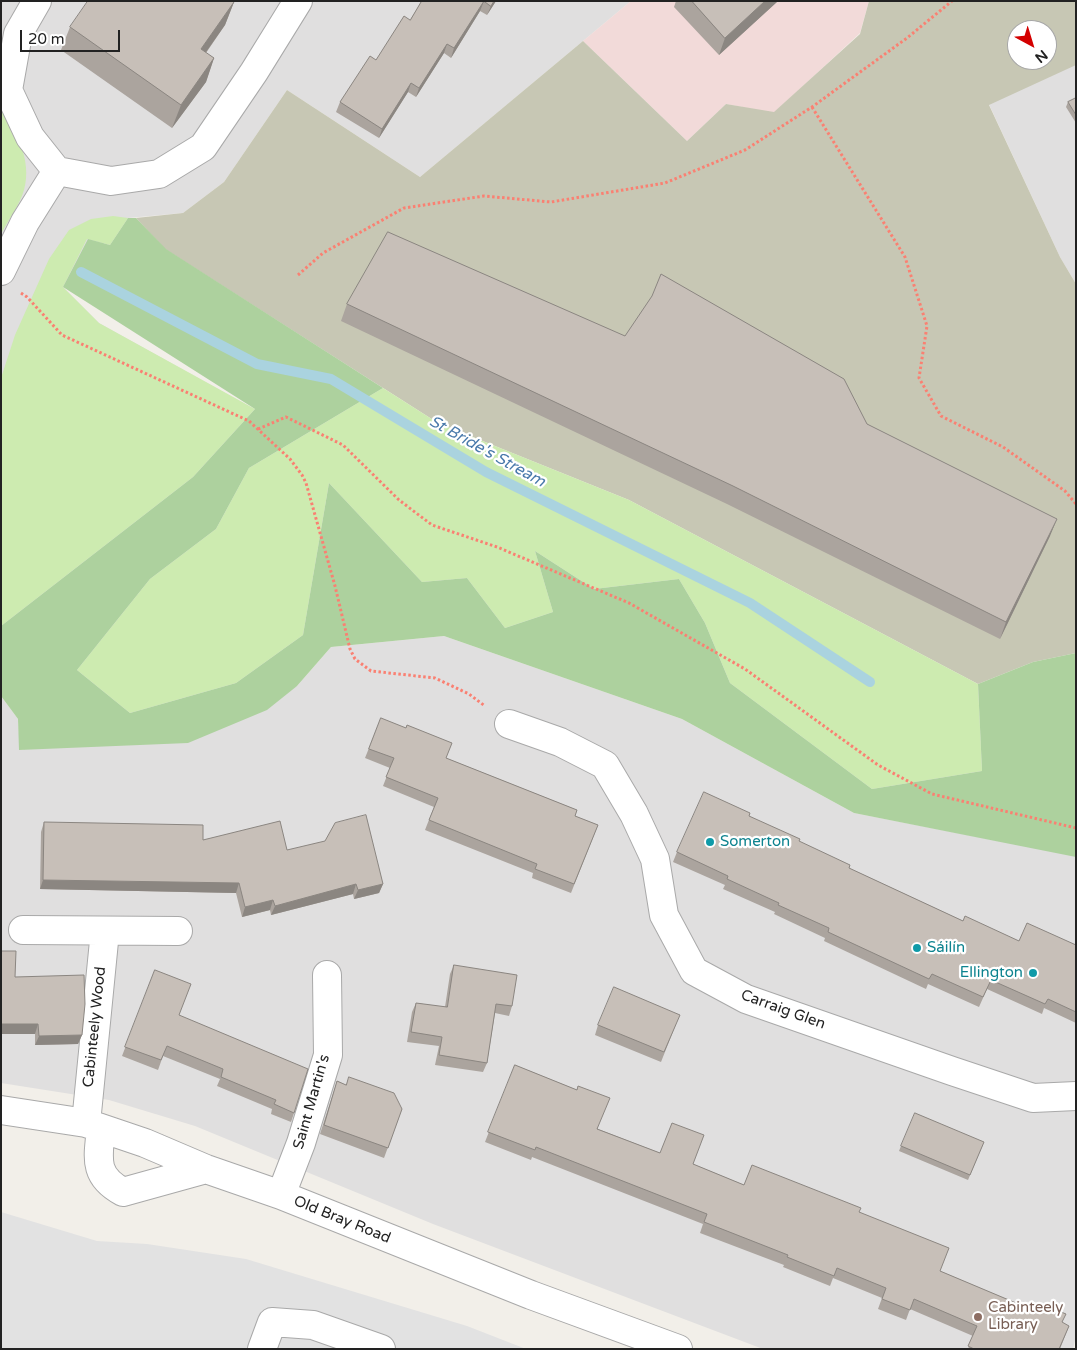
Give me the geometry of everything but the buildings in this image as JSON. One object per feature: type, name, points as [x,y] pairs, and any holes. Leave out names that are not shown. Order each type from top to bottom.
[{"type":"street","points":[[38,1],[18,34],[8,90],[30,137],[57,171],[111,181],[159,174],[202,147],[254,72],[298,1]]},
{"type":"street","points":[[8,280],[25,222],[57,171]]},
{"type":"street","name":"Carraig Glen","points":[[510,724],[560,742],[605,764],[634,814],[655,859],[664,915],[694,971],[746,999],[1033,1098],[1076,1096]]},
{"type":"street","points":[[23,930],[178,930]]},
{"type":"street","name":"Cabinteely Wood","points":[[105,931],[93,1126],[102,1173],[110,1185],[123,1192],[206,1169]]},
{"type":"street","name":"Saint Martin's","points":[[281,1195],[301,1143],[328,1056],[327,975]]},
{"type":"street","name":"Old Bray Road","points":[[1,1110],[93,1126],[145,1143],[206,1169],[281,1195],[531,1295],[678,1349]]},
{"type":"street","points":[[262,1349],[272,1322],[313,1325],[381,1349]]},
{"type":"path","points":[[298,275],[323,253],[404,208],[484,196],[551,202],[665,182],[745,150],[812,107],[907,38],[952,1]]},
{"type":"path","points":[[812,107],[905,257],[926,326],[919,378],[941,416],[1004,447],[1065,491],[1076,504]]},
{"type":"path","points":[[8,280],[27,297],[62,335],[249,421],[290,459],[306,483],[350,648],[355,659],[371,671],[435,678],[469,694],[510,724]]},
{"type":"path","points":[[258,429],[286,417],[344,445],[399,500],[432,525],[497,547],[630,603],[745,668],[878,765],[932,794],[1076,828]]},
{"type":"shaded area","points":[[1,1],[631,1],[420,177],[287,90],[224,182],[183,213],[128,218],[63,287],[99,323],[254,409],[1,626]]},
{"type":"shaded area","points":[[631,1],[869,1],[860,33],[774,113],[726,104],[687,141],[583,41]]},
{"type":"shaded area","points":[[869,1],[1076,1],[1076,65],[989,105],[1060,257],[1076,284],[1076,653],[1033,662],[978,684],[629,500],[438,423],[165,249],[136,218],[183,213],[224,182],[287,90],[420,177],[583,41],[687,141],[726,104],[774,112],[860,34]]},
{"type":"shaded area","points":[[1076,1],[1076,284],[1060,257],[960,42],[1007,25],[1007,70],[1057,70],[1057,20],[1022,20]]},
{"type":"shaded area","points":[[444,636],[682,719],[854,813],[1076,856],[1076,1336],[1073,1349],[763,1349],[433,1224],[195,1126],[109,1100],[1,1083],[1,696],[18,719],[20,750],[297,686],[331,647]]},
{"type":"shaded area","points":[[1,1212],[97,1241],[147,1244],[246,1259],[467,1326],[526,1349],[1,1349]]},
{"type":"green space","points":[[1,103],[21,145],[26,167],[26,178],[20,201],[1,234]]},
{"type":"green space","points":[[113,216],[128,218],[110,245],[87,239],[63,287],[99,323],[255,409],[193,477],[1,626],[1,378],[15,335],[49,259],[69,230],[91,219]]},
{"type":"green space","points":[[128,218],[136,218],[166,249],[383,388],[249,468],[216,529],[150,579],[77,670],[130,713],[236,683],[303,635],[329,483],[422,582],[467,578],[505,628],[553,612],[535,551],[594,589],[679,579],[705,623],[730,683],[872,789],[982,771],[978,684],[1033,662],[1076,653],[1076,857],[854,813],[682,719],[444,636],[331,647],[297,686],[267,710],[188,743],[19,750],[18,719],[1,696],[1,626],[193,477],[255,409],[63,287],[88,239],[110,245]]},
{"type":"green space","points":[[383,388],[438,423],[629,500],[978,684],[982,771],[872,789],[730,683],[705,623],[679,579],[594,589],[535,551],[553,612],[505,628],[467,578],[422,582],[329,483],[303,635],[236,683],[130,713],[77,670],[150,579],[216,529],[249,468]]},
{"type":"waterway","name":"St Bride's Stream","points":[[81,272],[257,364],[331,379],[486,472],[750,603],[870,682]]},
{"type":"place","name":"Somerton","points":[[710,842]]},
{"type":"place","name":"Sáilín","points":[[917,948]]},
{"type":"place","name":"Ellington","points":[[1033,973]]},
{"type":"place","name":"Cabinteely Library","points":[[978,1317]]}]
